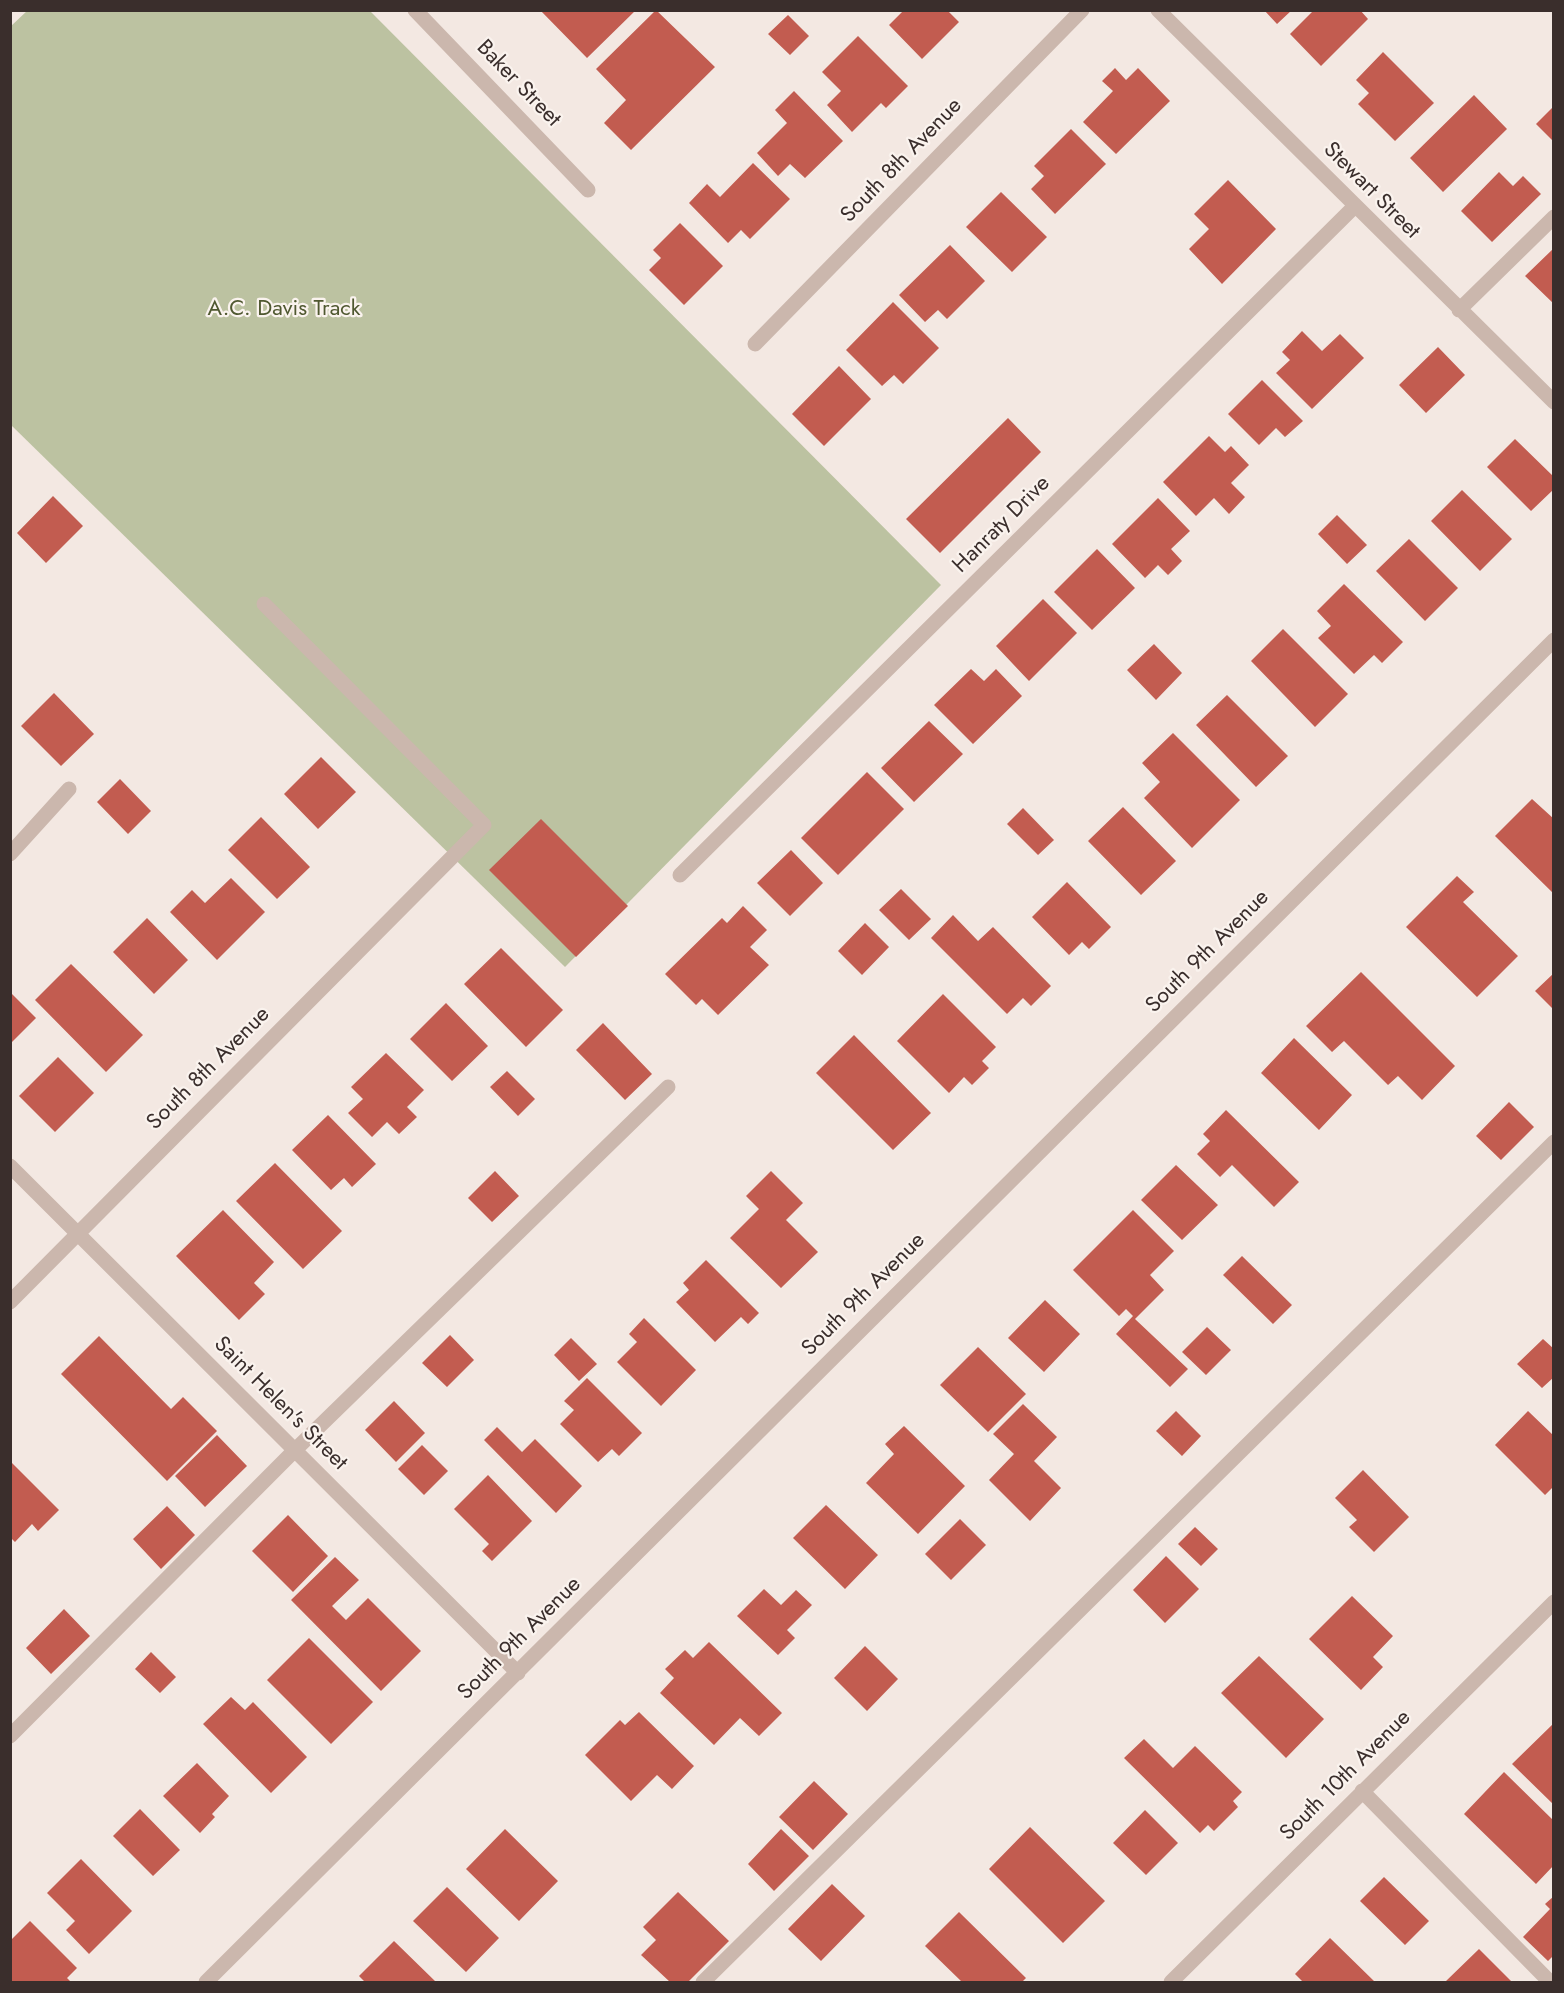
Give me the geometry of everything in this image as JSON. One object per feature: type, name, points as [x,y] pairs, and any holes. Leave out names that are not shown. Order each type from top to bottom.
[{"type":"street","name":"Baker Street","points":[[415,10],[588,190]]},
{"type":"street","name":"South 8th Avenue","points":[[755,344],[1082,10]]},
{"type":"street","name":"Stewart Street","points":[[1158,10],[1554,402]]},
{"type":"street","name":"Hanraty Drive","points":[[680,875],[1355,206]]},
{"type":"street","points":[[1460,310],[1554,217]]},
{"type":"street","name":"South 8th Avenue","points":[[10,1302],[484,825],[264,604]]},
{"type":"street","name":"South 9th Avenue","points":[[206,1983],[1554,640]]},
{"type":"street","points":[[10,854],[69,789]]},
{"type":"street","points":[[10,1736],[294,1450],[668,1087]]},
{"type":"street","points":[[703,1983],[1554,1142]]},
{"type":"street","name":"Saint Helen's Street","points":[[10,1166],[518,1673]]},
{"type":"street","name":"South 10th Avenue","points":[[1171,1983],[1554,1602]]},
{"type":"street","points":[[1362,1791],[1548,1979]]},
{"type":"green space","name":"A.C. Davis Track","points":[[28,10],[370,11],[941,585],[565,967],[11,425],[10,27]]},
{"type":"building","points":[[540,10],[636,10],[587,58]]},
{"type":"building","points":[[656,10],[715,67],[631,150],[604,123],[626,100],[596,69]]},
{"type":"building","points":[[904,10],[947,10],[959,22],[922,59],[889,25]]},
{"type":"building","points":[[1264,10],[1292,10],[1277,24]]},
{"type":"building","points":[[1314,10],[1360,10],[1368,19],[1321,66],[1290,34]]},
{"type":"building","points":[[788,15],[809,36],[790,55],[768,34]]},
{"type":"building","points":[[858,36],[908,86],[886,108],[881,103],[852,132],[827,105],[841,91],[822,72]]},
{"type":"building","points":[[1383,52],[1434,103],[1395,141],[1358,104],[1369,93],[1356,80]]},
{"type":"building","points":[[1115,68],[1126,80],[1138,68],[1170,101],[1116,154],[1083,122],[1113,91],[1102,81]]},
{"type":"building","points":[[794,91],[843,141],[805,178],[790,164],[778,176],[757,153],[787,123],[775,110]]},
{"type":"building","points":[[1474,95],[1507,129],[1443,192],[1410,158]]},
{"type":"building","points":[[1554,106],[1554,142],[1536,124]]},
{"type":"building","points":[[1071,129],[1106,164],[1055,214],[1031,189],[1044,176],[1034,166]]},
{"type":"building","points":[[753,163],[790,199],[750,239],[741,230],[728,243],[689,203],[707,184],[720,197]]},
{"type":"building","points":[[1499,172],[1513,186],[1523,176],[1541,194],[1492,242],[1461,211]]},
{"type":"building","points":[[1228,180],[1276,229],[1222,284],[1189,249],[1209,229],[1194,214]]},
{"type":"building","points":[[1001,192],[1047,237],[1012,272],[966,227]]},
{"type":"building","points":[[680,223],[723,266],[684,305],[649,270],[661,258],[653,250]]},
{"type":"building","points":[[950,245],[985,281],[947,319],[938,310],[925,322],[899,295]]},
{"type":"building","points":[[1554,248],[1554,304],[1525,276]]},
{"type":"building","points":[[893,302],[939,348],[903,384],[894,375],[882,386],[846,350]]},
{"type":"building","points":[[1302,331],[1322,351],[1340,334],[1364,358],[1312,409],[1276,373],[1290,360],[1282,352]]},
{"type":"building","points":[[1438,347],[1465,375],[1426,413],[1399,385]]},
{"type":"building","points":[[839,366],[871,399],[824,446],[792,414]]},
{"type":"building","points":[[1262,380],[1303,421],[1285,437],[1276,428],[1259,445],[1228,414]]},
{"type":"building","points":[[1008,418],[1041,452],[940,553],[906,519]]},
{"type":"building","points":[[1209,436],[1225,452],[1231,446],[1249,465],[1231,483],[1245,497],[1229,514],[1214,498],[1196,516],[1163,482]]},
{"type":"building","points":[[1515,439],[1554,477],[1554,489],[1531,511],[1487,467]]},
{"type":"building","points":[[1462,490],[1512,539],[1480,571],[1431,521]]},
{"type":"building","points":[[53,496],[83,526],[46,563],[17,533]]},
{"type":"building","points":[[1158,498],[1190,531],[1171,549],[1182,561],[1168,575],[1158,565],[1145,578],[1112,544]]},
{"type":"building","points":[[1337,515],[1367,545],[1347,564],[1318,534]]},
{"type":"building","points":[[1409,539],[1458,588],[1425,621],[1376,571]]},
{"type":"building","points":[[1097,549],[1135,588],[1092,630],[1054,592]]},
{"type":"building","points":[[1344,584],[1403,642],[1382,663],[1374,655],[1354,674],[1318,638],[1331,626],[1317,611]]},
{"type":"building","points":[[1043,599],[1077,633],[1029,681],[996,646]]},
{"type":"building","points":[[1283,629],[1348,694],[1315,727],[1251,661]]},
{"type":"building","points":[[1154,644],[1182,673],[1156,700],[1127,670]]},
{"type":"building","points":[[971,669],[984,681],[996,669],[1022,696],[973,744],[934,705]]},
{"type":"building","points":[[54,693],[94,734],[61,766],[21,726]]},
{"type":"building","points":[[1227,695],[1288,756],[1256,787],[1196,725]]},
{"type":"building","points":[[929,721],[963,754],[914,802],[881,768]]},
{"type":"building","points":[[1173,733],[1240,800],[1192,848],[1144,798],[1160,782],[1142,763]]},
{"type":"building","points":[[321,757],[356,792],[318,829],[284,794]]},
{"type":"building","points":[[867,772],[904,809],[838,875],[801,838]]},
{"type":"building","points":[[120,779],[151,811],[128,834],[97,802]]},
{"type":"building","points":[[1532,799],[1554,819],[1554,894],[1495,836]]},
{"type":"building","points":[[1123,807],[1176,861],[1141,895],[1088,841]]},
{"type":"building","points":[[1023,808],[1054,840],[1038,855],[1007,824]]},
{"type":"building","points":[[261,817],[310,867],[277,899],[228,850]]},
{"type":"building","points":[[541,819],[628,906],[576,957],[489,870]]},
{"type":"building","points":[[791,850],[823,883],[790,916],[757,883]]},
{"type":"building","points":[[1457,876],[1474,892],[1463,902],[1518,956],[1477,997],[1406,927]]},
{"type":"building","points":[[231,878],[265,912],[217,960],[170,912],[192,890],[205,903]]},
{"type":"building","points":[[1067,882],[1111,927],[1089,949],[1082,942],[1069,955],[1032,917]]},
{"type":"building","points":[[901,889],[931,919],[909,940],[879,910]]},
{"type":"building","points":[[743,906],[767,930],[750,947],[769,965],[718,1015],[702,999],[696,1005],[665,974],[722,918],[727,923]]},
{"type":"building","points":[[953,915],[978,941],[993,927],[1051,986],[1031,1006],[1023,998],[1007,1014],[931,938]]},
{"type":"building","points":[[147,918],[188,960],[154,994],[113,952]]},
{"type":"building","points":[[865,923],[889,947],[862,975],[838,951]]},
{"type":"building","points":[[501,948],[563,1010],[526,1047],[464,984]]},
{"type":"building","points":[[71,964],[143,1035],[106,1072],[35,1000]]},
{"type":"building","points":[[1361,972],[1455,1066],[1422,1100],[1398,1076],[1388,1085],[1344,1041],[1332,1052],[1306,1026]]},
{"type":"building","points":[[1554,973],[1554,1010],[1535,991]]},
{"type":"building","points":[[10,992],[36,1018],[10,1044]]},
{"type":"building","points":[[943,994],[996,1047],[982,1061],[989,1068],[972,1085],[964,1077],[949,1093],[897,1041]]},
{"type":"building","points":[[446,1003],[488,1046],[452,1081],[410,1039]]},
{"type":"building","points":[[603,1023],[652,1074],[625,1100],[576,1050]]},
{"type":"building","points":[[854,1035],[931,1113],[893,1150],[816,1073]]},
{"type":"building","points":[[1294,1038],[1352,1095],[1319,1130],[1261,1073]]},
{"type":"building","points":[[386,1053],[424,1090],[407,1107],[417,1117],[399,1134],[387,1122],[372,1137],[348,1113],[363,1099],[351,1087]]},
{"type":"building","points":[[58,1057],[94,1093],[55,1132],[19,1096]]},
{"type":"building","points":[[507,1071],[535,1099],[518,1116],[490,1087]]},
{"type":"building","points":[[1509,1102],[1534,1127],[1501,1160],[1476,1136]]},
{"type":"building","points":[[1226,1110],[1299,1182],[1274,1207],[1232,1165],[1220,1177],[1197,1154],[1210,1141],[1203,1134]]},
{"type":"building","points":[[328,1115],[376,1164],[352,1187],[344,1178],[331,1190],[292,1150]]},
{"type":"building","points":[[275,1163],[342,1231],[303,1269],[236,1201]]},
{"type":"building","points":[[1176,1165],[1218,1205],[1182,1240],[1141,1200]]},
{"type":"building","points":[[495,1171],[519,1196],[492,1222],[468,1198]]},
{"type":"building","points":[[771,1171],[803,1203],[786,1220],[818,1252],[781,1288],[730,1238],[759,1209],[746,1196]]},
{"type":"building","points":[[223,1210],[274,1262],[254,1283],[265,1294],[239,1320],[176,1256]]},
{"type":"building","points":[[1133,1210],[1174,1251],[1150,1275],[1164,1290],[1135,1319],[1188,1369],[1170,1387],[1116,1334],[1133,1316],[1126,1309],[1119,1316],[1073,1270]]},
{"type":"building","points":[[1242,1256],[1292,1305],[1273,1324],[1223,1275]]},
{"type":"building","points":[[706,1260],[759,1313],[748,1324],[741,1317],[715,1342],[676,1302],[689,1290],[683,1283]]},
{"type":"building","points":[[1045,1300],[1080,1334],[1044,1372],[1008,1338]]},
{"type":"building","points":[[644,1318],[696,1370],[661,1406],[617,1362],[637,1342],[629,1334]]},
{"type":"building","points":[[1207,1327],[1231,1350],[1206,1375],[1182,1352]]},
{"type":"building","points":[[450,1335],[474,1360],[447,1387],[422,1363]]},
{"type":"building","points":[[99,1336],[171,1409],[183,1397],[217,1431],[167,1481],[61,1374]]},
{"type":"building","points":[[571,1338],[597,1364],[579,1381],[554,1355]]},
{"type":"building","points":[[1543,1339],[1554,1349],[1554,1377],[1542,1388],[1517,1364]]},
{"type":"building","points":[[978,1347],[1026,1394],[988,1432],[940,1385]]},
{"type":"building","points":[[587,1378],[642,1433],[619,1456],[612,1449],[598,1462],[560,1424],[574,1410],[564,1401]]},
{"type":"building","points":[[394,1401],[425,1433],[396,1462],[365,1430]]},
{"type":"building","points":[[1023,1404],[1057,1437],[1034,1461],[1061,1488],[1030,1521],[989,1480],[1014,1454],[993,1434]]},
{"type":"building","points":[[1176,1411],[1201,1436],[1182,1456],[1156,1431]]},
{"type":"building","points":[[1528,1411],[1554,1436],[1554,1486],[1545,1495],[1495,1445]]},
{"type":"building","points":[[904,1426],[965,1486],[918,1534],[866,1483],[894,1454],[885,1444]]},
{"type":"building","points":[[497,1427],[522,1452],[535,1439],[582,1486],[556,1513],[484,1440]]},
{"type":"building","points":[[217,1435],[247,1466],[205,1507],[175,1476]]},
{"type":"building","points":[[422,1445],[448,1471],[424,1495],[398,1469]]},
{"type":"building","points":[[10,1461],[59,1510],[38,1531],[32,1524],[15,1542],[10,1537]]},
{"type":"building","points":[[1363,1470],[1409,1517],[1374,1552],[1349,1527],[1357,1520],[1335,1498]]},
{"type":"building","points":[[488,1475],[532,1521],[492,1561],[482,1551],[489,1544],[454,1509]]},
{"type":"building","points":[[826,1505],[878,1555],[845,1589],[793,1538]]},
{"type":"building","points":[[167,1506],[195,1535],[161,1569],[133,1539]]},
{"type":"building","points":[[288,1515],[328,1556],[293,1592],[252,1551]]},
{"type":"building","points":[[960,1519],[986,1545],[951,1580],[925,1554]]},
{"type":"building","points":[[1195,1527],[1218,1549],[1201,1566],[1178,1544]]},
{"type":"building","points":[[1166,1556],[1199,1589],[1165,1623],[1133,1590]]},
{"type":"building","points":[[335,1557],[359,1580],[332,1606],[346,1620],[368,1598],[421,1651],[381,1691],[291,1600]]},
{"type":"building","points":[[764,1589],[781,1605],[796,1590],[812,1605],[787,1630],[795,1638],[778,1655],[737,1616]]},
{"type":"building","points":[[1352,1596],[1393,1636],[1373,1657],[1383,1667],[1361,1690],[1309,1639]]},
{"type":"building","points":[[64,1609],[90,1636],[51,1674],[26,1648]]},
{"type":"building","points":[[309,1638],[373,1702],[331,1744],[267,1680]]},
{"type":"building","points":[[709,1642],[782,1713],[759,1736],[740,1718],[714,1745],[660,1693],[674,1678],[665,1669],[685,1650],[693,1658]]},
{"type":"building","points":[[865,1646],[898,1679],[867,1711],[834,1678]]},
{"type":"building","points":[[151,1652],[176,1677],[160,1693],[135,1669]]},
{"type":"building","points":[[1259,1656],[1324,1719],[1286,1758],[1221,1693]]},
{"type":"building","points":[[231,1697],[245,1710],[253,1702],[307,1757],[271,1793],[203,1724]]},
{"type":"building","points":[[639,1712],[694,1766],[672,1789],[657,1775],[631,1801],[585,1755],[620,1720],[625,1725]]},
{"type":"building","points":[[1554,1723],[1554,1805],[1512,1764]]},
{"type":"building","points":[[1144,1739],[1173,1768],[1195,1746],[1242,1792],[1233,1801],[1238,1807],[1214,1831],[1208,1825],[1200,1833],[1124,1758]]},
{"type":"building","points":[[197,1763],[229,1796],[212,1814],[215,1817],[200,1833],[163,1796]]},
{"type":"building","points":[[1504,1772],[1554,1821],[1554,1865],[1536,1884],[1464,1814]]},
{"type":"building","points":[[814,1781],[848,1814],[813,1850],[779,1817]]},
{"type":"building","points":[[140,1809],[180,1850],[153,1876],[113,1836]]},
{"type":"building","points":[[1145,1810],[1178,1843],[1146,1875],[1113,1843]]},
{"type":"building","points":[[1030,1827],[1105,1901],[1063,1943],[989,1869]]},
{"type":"building","points":[[505,1829],[558,1881],[519,1921],[466,1869]]},
{"type":"building","points":[[781,1829],[809,1856],[774,1891],[748,1864]]},
{"type":"building","points":[[81,1859],[132,1911],[89,1954],[66,1930],[75,1921],[47,1893]]},
{"type":"building","points":[[1384,1877],[1429,1921],[1405,1945],[1360,1901]]},
{"type":"building","points":[[832,1884],[865,1916],[821,1961],[788,1929]]},
{"type":"building","points":[[447,1887],[499,1938],[466,1972],[413,1921]]},
{"type":"building","points":[[678,1892],[729,1941],[688,1982],[670,1982],[641,1955],[656,1940],[643,1927]]},
{"type":"building","points":[[1554,1896],[1554,1955],[1548,1961],[1523,1937],[1550,1909],[1545,1904]]},
{"type":"building","points":[[959,1912],[1026,1978],[1022,1982],[962,1982],[925,1946]]},
{"type":"building","points":[[30,1921],[77,1968],[67,1978],[71,1982],[10,1982],[10,1941]]},
{"type":"building","points":[[1330,1938],[1375,1982],[1303,1982],[1295,1974]]},
{"type":"building","points":[[394,1941],[436,1982],[365,1982],[359,1976]]},
{"type":"building","points":[[1479,1949],[1512,1982],[1445,1982]]}]
